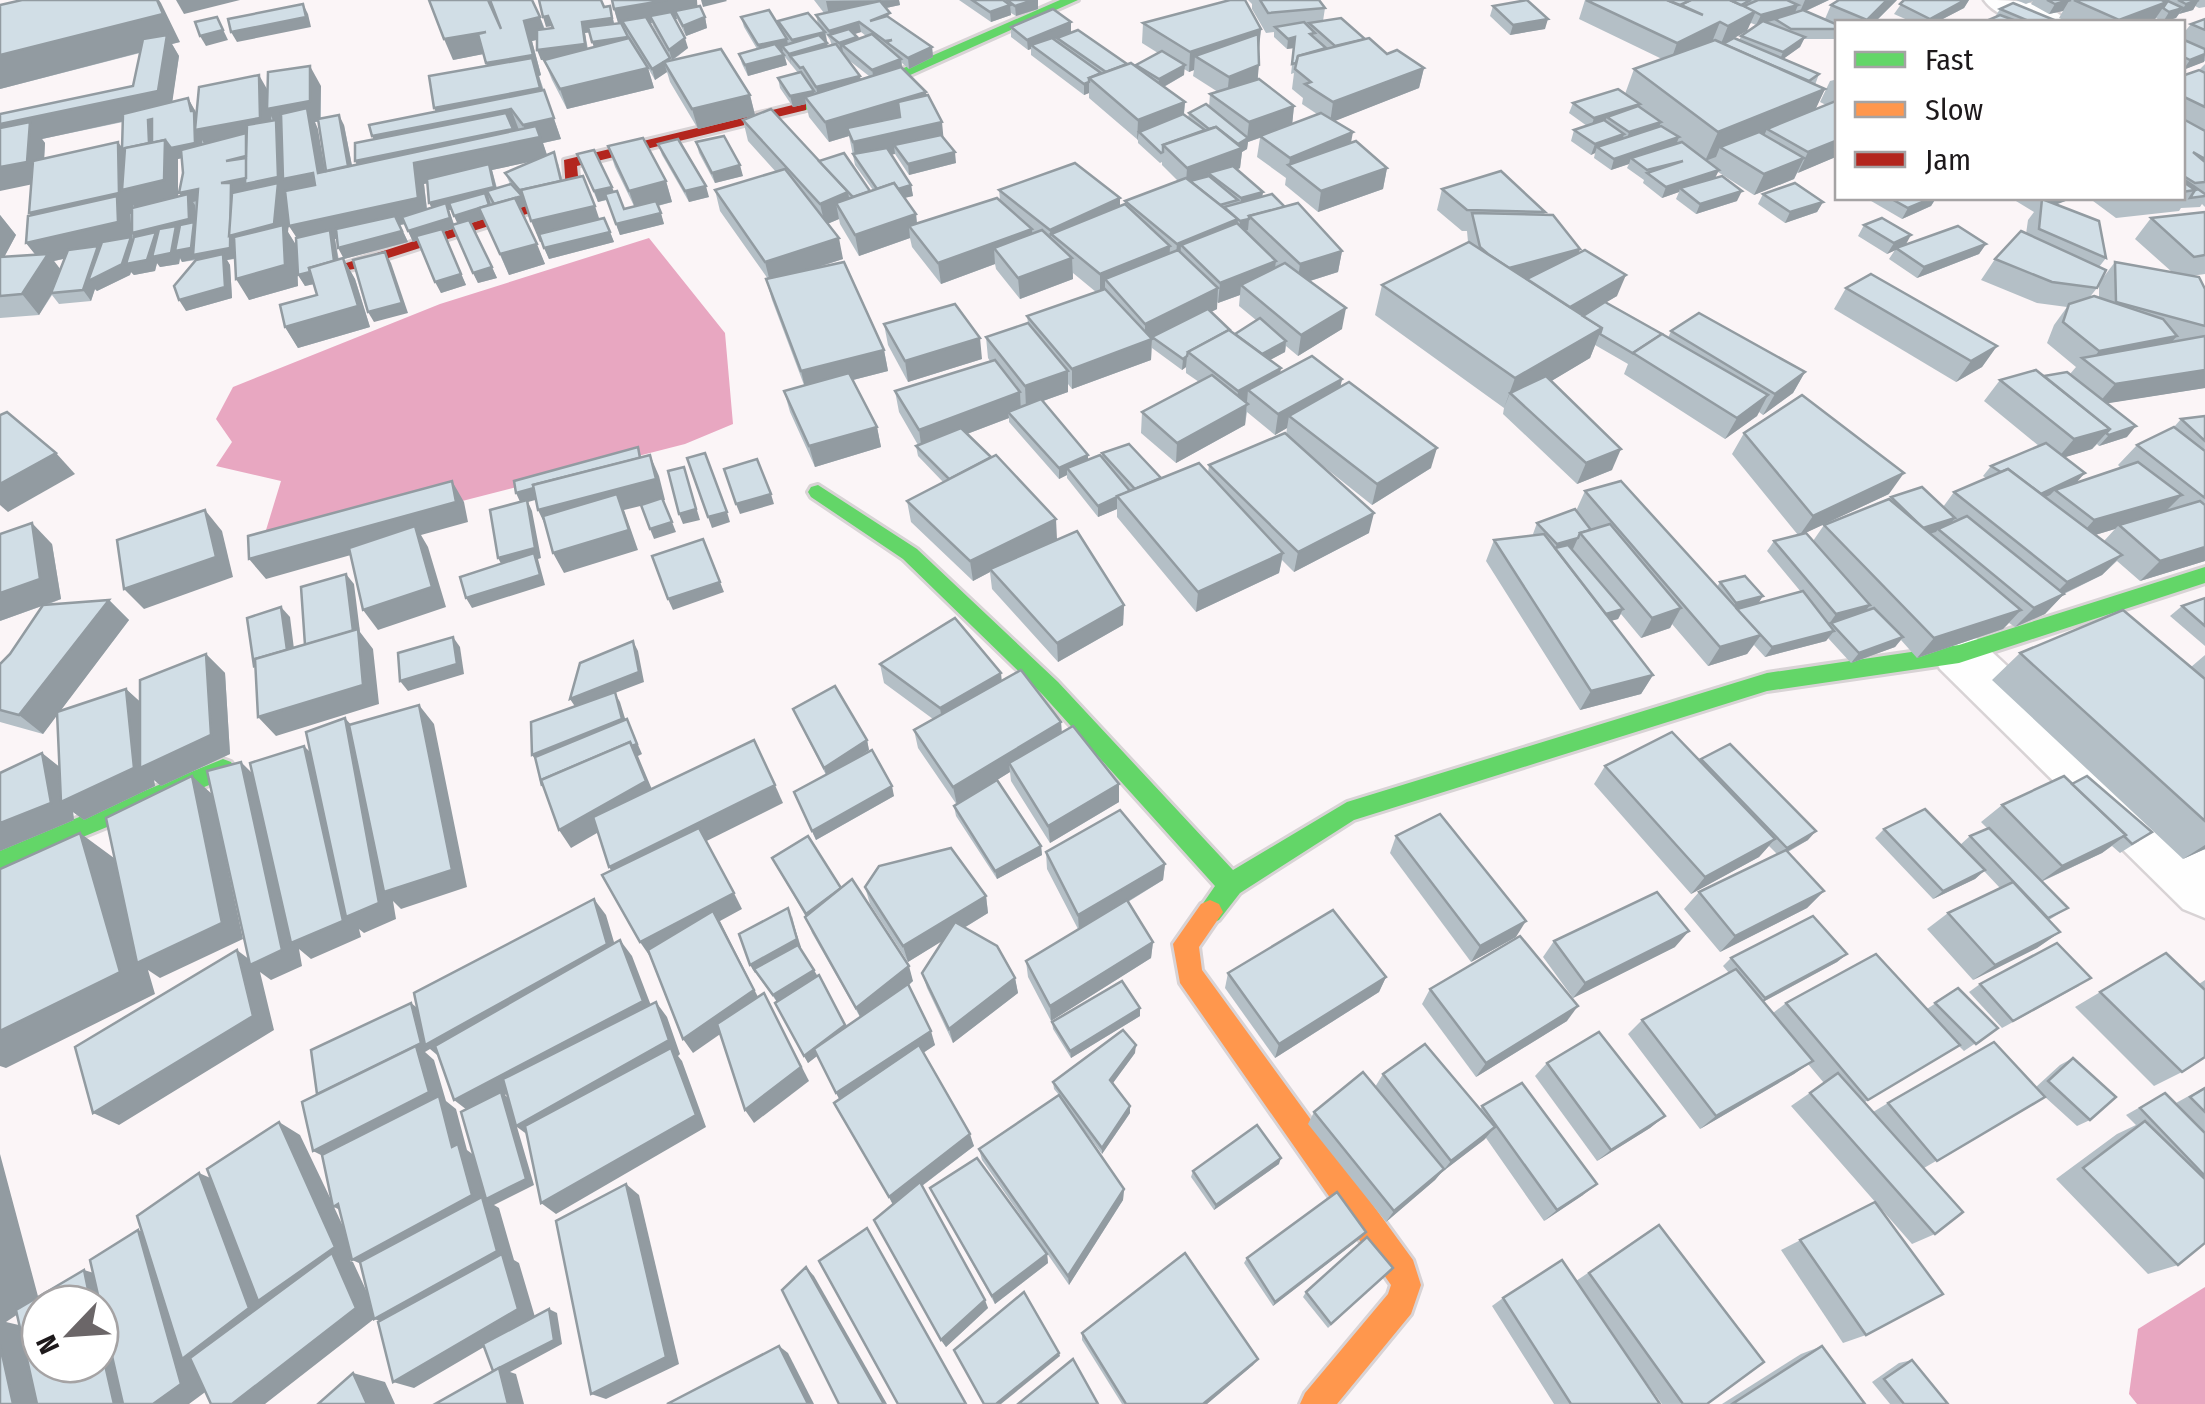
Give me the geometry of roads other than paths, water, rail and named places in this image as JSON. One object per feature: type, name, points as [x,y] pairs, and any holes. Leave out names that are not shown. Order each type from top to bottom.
[{"type":"street","points":[[348,266],[574,194],[569,162],[646,147],[856,94],[1071,0]]},
{"type":"street","points":[[2000,0],[2046,20]]},
{"type":"street","points":[[818,492],[910,554],[1050,688],[1232,885]]},
{"type":"street","points":[[1316,1404],[1400,1303],[1406,1285],[1402,1271],[1189,974],[1186,944],[1232,885],[1347,812],[1768,682],[1959,654],[2205,575]]},
{"type":"street","points":[[1959,654],[2205,890]]},
{"type":"street","points":[[0,860],[223,769]]}]
